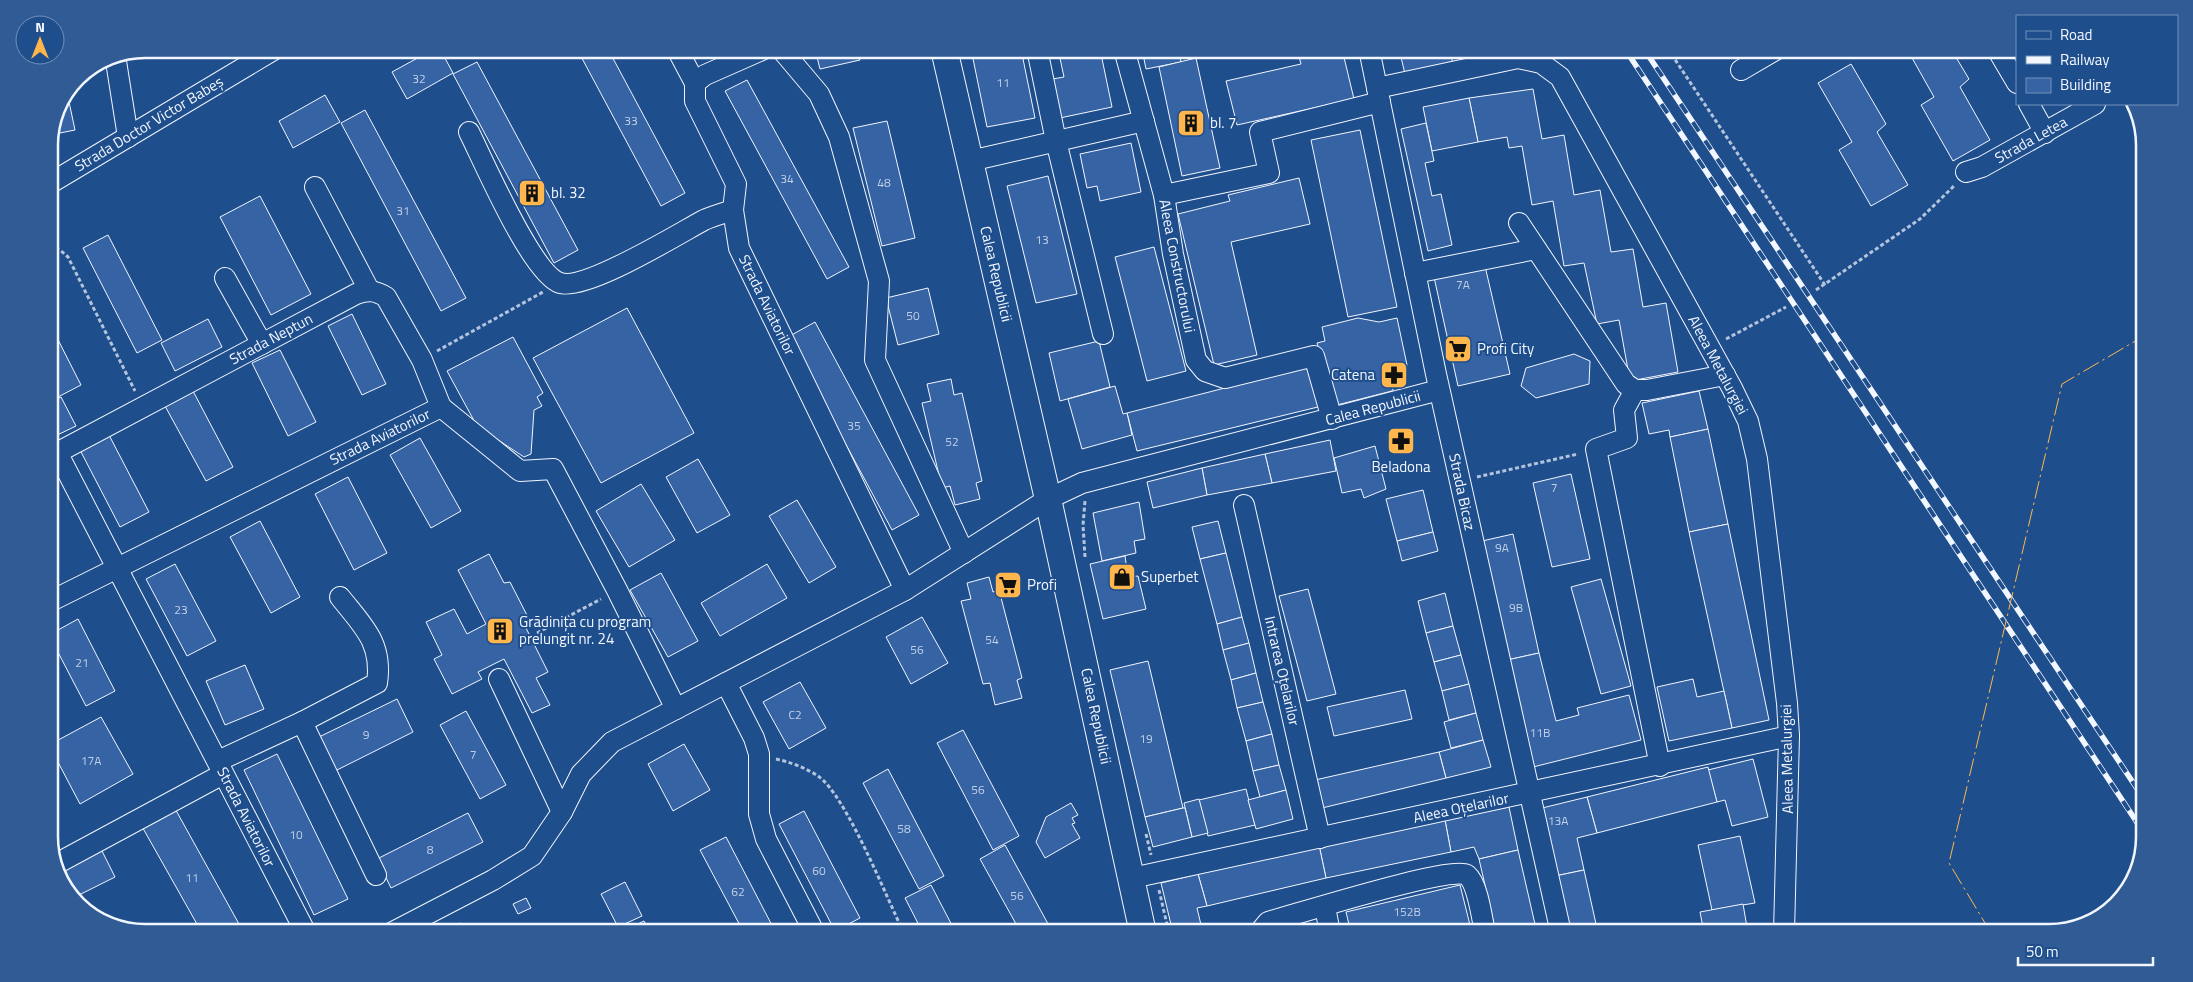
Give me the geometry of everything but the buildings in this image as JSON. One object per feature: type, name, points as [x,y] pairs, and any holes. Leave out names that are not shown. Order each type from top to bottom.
[{"type":"main road","name":"Calea Republicii","points":[[946,58],[1048,499],[1143,875],[1143,924]]},
{"type":"street","name":"Strada Doctor Victor Babeș","points":[[58,179],[260,58]]},
{"type":"street","points":[[682,58],[695,83],[705,75],[744,58]]},
{"type":"street","points":[[789,58],[819,94],[839,137],[879,281],[875,360],[964,553]]},
{"type":"street","points":[[1039,58],[1056,141],[1103,334]]},
{"type":"street","name":"Aleea Constructorului","points":[[1126,58],[1164,195],[1173,254],[1196,360],[1205,372],[1225,378],[1237,377],[1314,356],[1332,419]]},
{"type":"street","name":"Strada Bicaz","points":[[1371,58],[1439,390],[1559,924]]},
{"type":"street","name":"Aleea Metalurgiei","points":[[1164,195],[1269,173],[1260,132],[1379,95],[1518,58],[1541,63],[1560,77],[1725,374],[1748,422],[1757,459],[1789,736],[1784,924]]},
{"type":"street","points":[[1741,70],[1762,58]]},
{"type":"street","points":[[2002,58],[2016,81]]},
{"type":"street","points":[[116,62],[128,137]]},
{"type":"street","name":"Strada Aviatorilor","points":[[695,83],[695,101],[736,184],[733,210],[739,248],[905,590]]},
{"type":"street","points":[[2030,105],[2045,132]]},
{"type":"street","name":"Strada Letea","points":[[1966,172],[1982,167],[2093,105]]},
{"type":"street","points":[[970,161],[1144,121]]},
{"type":"street","points":[[469,132],[524,242],[544,272],[560,283],[576,284],[594,277],[658,247],[706,219],[733,210]]},
{"type":"street","points":[[315,187],[369,290],[386,297],[422,360],[441,407]]},
{"type":"street","points":[[1519,223],[1626,384],[1635,390],[1647,390],[1725,374]]},
{"type":"street","points":[[1415,273],[1536,249]]},
{"type":"street","points":[[226,278],[262,344]]},
{"type":"street","name":"Strada Neptun","points":[[58,452],[356,294],[369,290]]},
{"type":"street","name":"Calea Republicii","points":[[1048,499],[1082,483],[1439,390]]},
{"type":"street","points":[[1635,390],[1624,410],[1627,438],[1596,450],[1660,766]]},
{"type":"street","name":"Strada Aviatorilor","points":[[58,597],[441,407],[520,471],[553,469],[617,590],[676,709]]},
{"type":"street","name":"Strada Aviatorilor","points":[[58,464],[117,567],[301,924]]},
{"type":"street","points":[[408,924],[493,880],[532,856],[562,812],[581,774],[612,742],[905,590],[1048,499]]},
{"type":"street","name":"Intrarea Oțelarilor","points":[[1244,504],[1320,838]]},
{"type":"street","points":[[61,861],[220,768],[377,683],[380,664],[371,635],[340,597]]},
{"type":"street","points":[[499,679],[562,812]]},
{"type":"street","points":[[726,683],[754,738],[759,754],[759,814],[766,840],[810,924]]},
{"type":"street","points":[[302,722],[376,875]]},
{"type":"street","name":"Aleea Oțelarilor","points":[[1143,875],[1660,766],[1789,736]]},
{"type":"street","points":[[1266,924],[1418,880],[1457,872],[1467,874],[1473,882],[1483,924]]},
{"type":"street","points":[[1325,907],[1328,924]]},
{"type":"path","points":[[1674,58],[1825,284]]},
{"type":"path","points":[[1816,290],[1920,219],[1940,202],[1966,172]]},
{"type":"path","points":[[58,249],[68,256],[143,407]]},
{"type":"path","points":[[422,360],[560,283]]},
{"type":"path","points":[[1710,347],[1786,307]]},
{"type":"path","points":[[1459,481],[1596,450]]},
{"type":"path","points":[[1082,483],[1086,504],[1083,525],[1085,561]]},
{"type":"path","points":[[537,633],[617,590]]},
{"type":"path","points":[[759,754],[788,761],[819,777],[841,801],[900,924]]},
{"type":"path","points":[[1144,826],[1143,875],[1165,924]]},
{"type":"railway","points":[[1631,58],[2136,821]]},
{"type":"railway","points":[[1650,58],[2136,787]]},
{"type":"power","points":[[1986,924],[1949,863],[2062,384],[2135,341]]},
{"type":"place","name":"bl. 7","points":[[1191,123]]},
{"type":"place","name":"bl. 32","points":[[532,193]]},
{"type":"place","name":"Profi City","points":[[1458,349]]},
{"type":"place","name":"Catena","points":[[1394,375]]},
{"type":"place","name":"Beladona","points":[[1401,441]]},
{"type":"place","name":"Superbet","points":[[1122,577]]},
{"type":"place","name":"Profi","points":[[1008,585]]},
{"type":"place","name":"Grădinița cu program prelungit nr. 24","points":[[500,631]]}]
